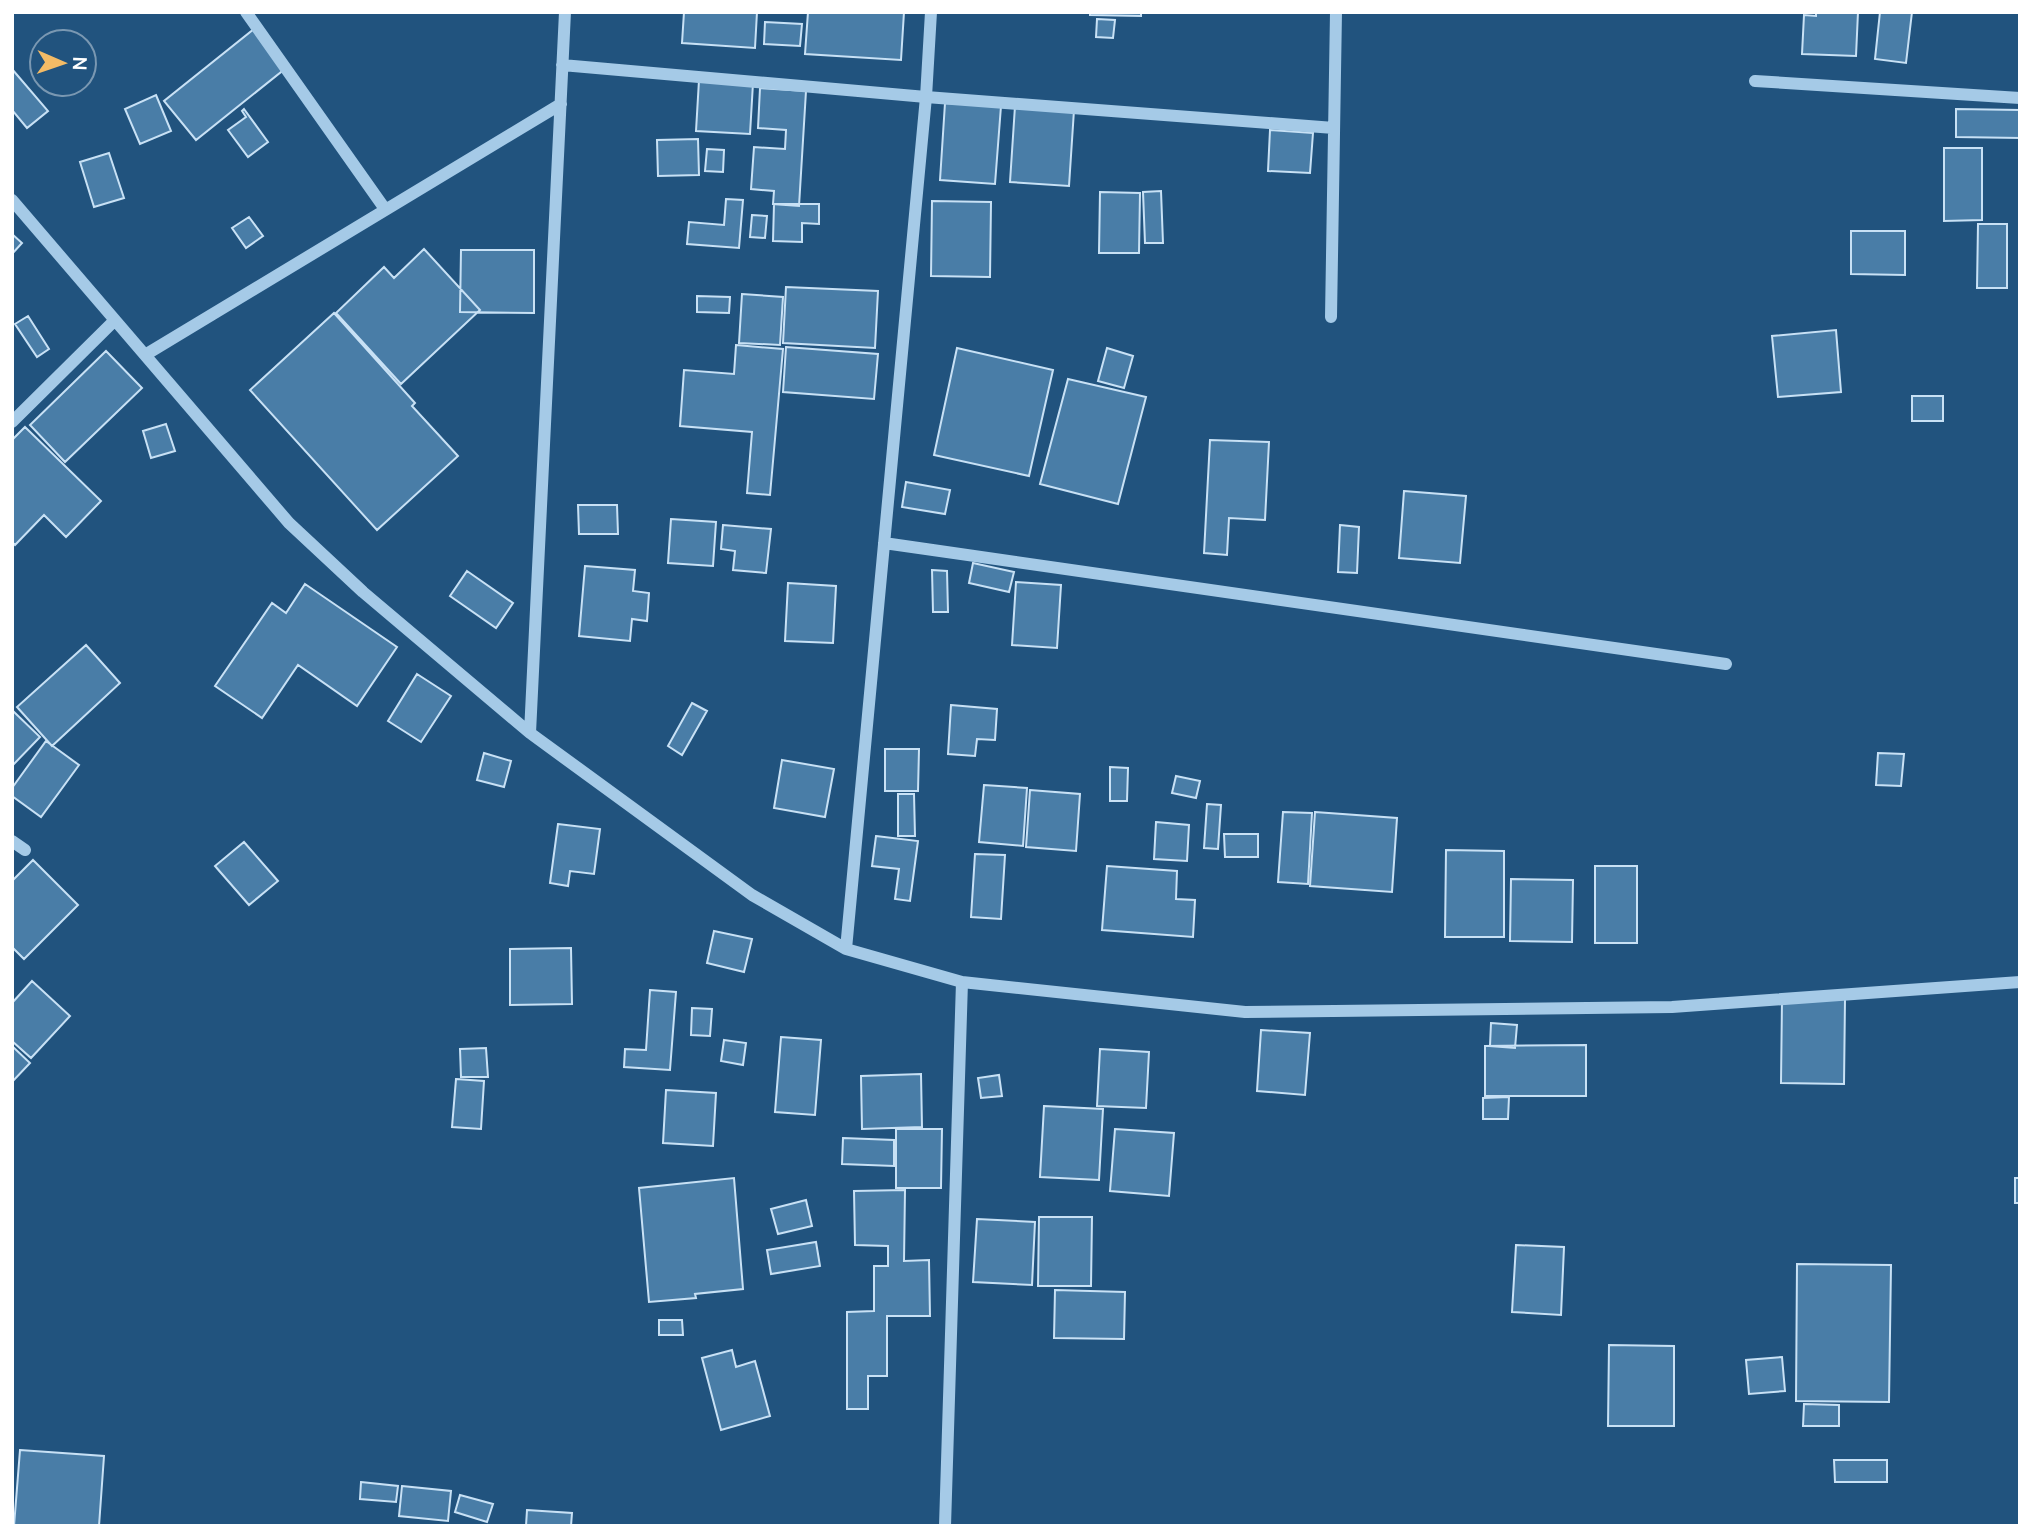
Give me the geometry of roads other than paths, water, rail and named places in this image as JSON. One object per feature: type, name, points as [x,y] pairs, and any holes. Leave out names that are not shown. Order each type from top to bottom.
[{"type":"street","points":[[246,12],[385,209]]},
{"type":"street","points":[[530,733],[565,12]]},
{"type":"street","points":[[846,949],[932,12]]},
{"type":"street","points":[[1331,317],[1336,12]]},
{"type":"street","points":[[562,65],[926,97],[1334,128]]},
{"type":"street","points":[[1755,80],[2020,98]]},
{"type":"street","points":[[145,355],[561,104]]},
{"type":"street","points":[[12,200],[289,523],[363,592],[530,733],[752,895],[846,949],[962,982],[1245,1012],[1672,1007],[2020,982]]},
{"type":"street","points":[[12,422],[115,320]]},
{"type":"street","points":[[884,543],[1726,664]]},
{"type":"street","points":[[12,841],[25,850]]},
{"type":"street","points":[[945,1526],[962,982]]}]
